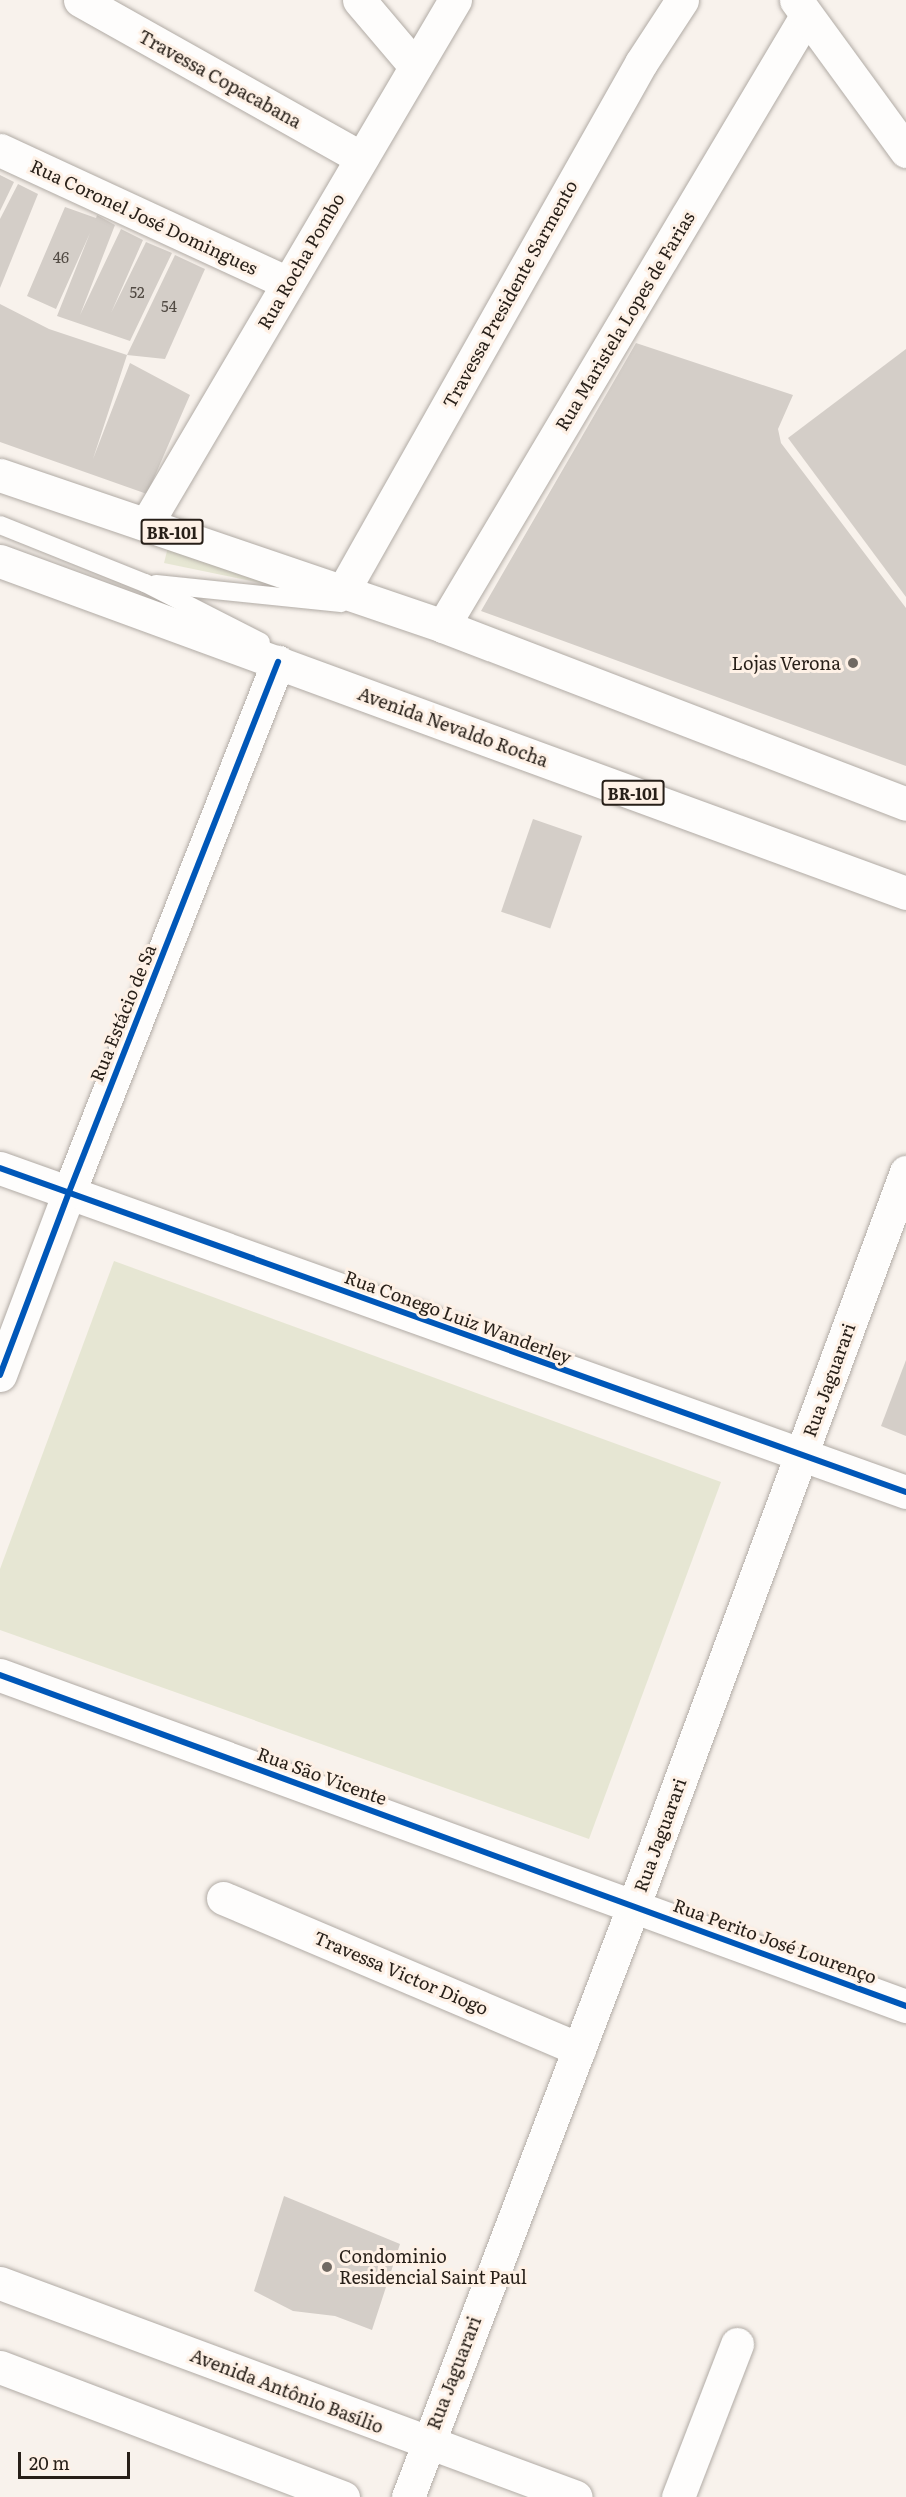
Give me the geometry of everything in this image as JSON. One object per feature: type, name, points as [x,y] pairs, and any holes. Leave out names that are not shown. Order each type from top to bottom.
[{"type":"main road","name":"Travessa Copacabana","points":[[80,0],[361,158]]},
{"type":"main road","points":[[360,0],[415,66]]},
{"type":"main road","name":"Rua Rocha Pombo","points":[[147,523],[455,0]]},
{"type":"main road","name":"Travessa Presidente Sarmento","points":[[343,591],[640,63],[682,0]]},
{"type":"main road","points":[[801,8],[906,151]]},
{"type":"main road","name":"Rua Maristela Lopes de Farias","points":[[443,626],[801,8]]},
{"type":"main road","name":"Rua Coronel José Domingues","points":[[0,150],[288,283]]},
{"type":"main road","name":"BR-101","points":[[0,475],[147,523],[443,626],[906,804]]},
{"type":"main road","name":"Avenida Nevaldo Rocha","points":[[0,561],[906,893]]},
{"type":"main road","name":"Rua Estácio de Sa","points":[[0,1375],[69,1192],[278,663]]},
{"type":"main road","name":"Rua Conego Luiz Wanderley","points":[[0,1168],[906,1492]]},
{"type":"main road","name":"Rua Jaguarari","points":[[408,2497],[634,1905],[906,1172]]},
{"type":"main road","name":"Rua São Vicente","points":[[0,1675],[634,1905]]},
{"type":"main road","name":"Travessa Victor Diogo","points":[[223,1898],[579,2049]]},
{"type":"main road","name":"Rua Perito José Lourenço","points":[[634,1905],[906,2006]]},
{"type":"main road","name":"Avenida Antônio Basílio","points":[[0,2283],[427,2444],[576,2497]]},
{"type":"main road","points":[[678,2497],[736,2344]]},
{"type":"main road","points":[[0,2367],[343,2497]]},
{"type":"lane","points":[[0,525],[145,583],[359,692]]},
{"type":"lane","points":[[145,583],[390,608]]},
{"type":"green space","points":[[169,543],[305,592],[164,563]]},
{"type":"green space","points":[[114,1261],[721,1482],[589,1839],[0,1630],[0,1569]]},
{"type":"building","points":[[0,175],[14,182],[0,211]]},
{"type":"building","points":[[18,184],[38,194],[0,288],[0,219]]},
{"type":"building","points":[[65,207],[96,218],[97,215],[115,225],[80,315],[121,229],[143,240],[111,313],[146,242],[172,253],[130,341],[57,316],[90,233],[56,309],[27,296]]},
{"type":"building","points":[[175,255],[205,269],[165,359],[127,355]]},
{"type":"building","points":[[0,304],[49,329],[127,355],[93,459],[130,363],[190,395],[147,494],[0,442]]},
{"type":"building","points":[[636,343],[793,395],[778,429],[781,443],[906,608],[906,766],[481,611]]},
{"type":"building","points":[[906,349],[906,597],[788,438]]},
{"type":"building","points":[[533,819],[582,836],[550,929],[501,912]]},
{"type":"building","points":[[906,1360],[906,1436],[881,1426]]},
{"type":"building","name":"Condominio Residencial Saint Paul","points":[[284,2196],[400,2244],[372,2330],[335,2316],[293,2311],[254,2291]]},
{"type":"cycle path","points":[[0,1375],[69,1192],[278,662]]},
{"type":"cycle path","points":[[0,1168],[906,1492]]},
{"type":"cycle path","points":[[0,1675],[906,2006]]},
{"type":"place","name":"Lojas Verona","points":[[853,663]]},
{"type":"place","name":"Condominio Residencial Saint Paul","points":[[327,2267]]}]
